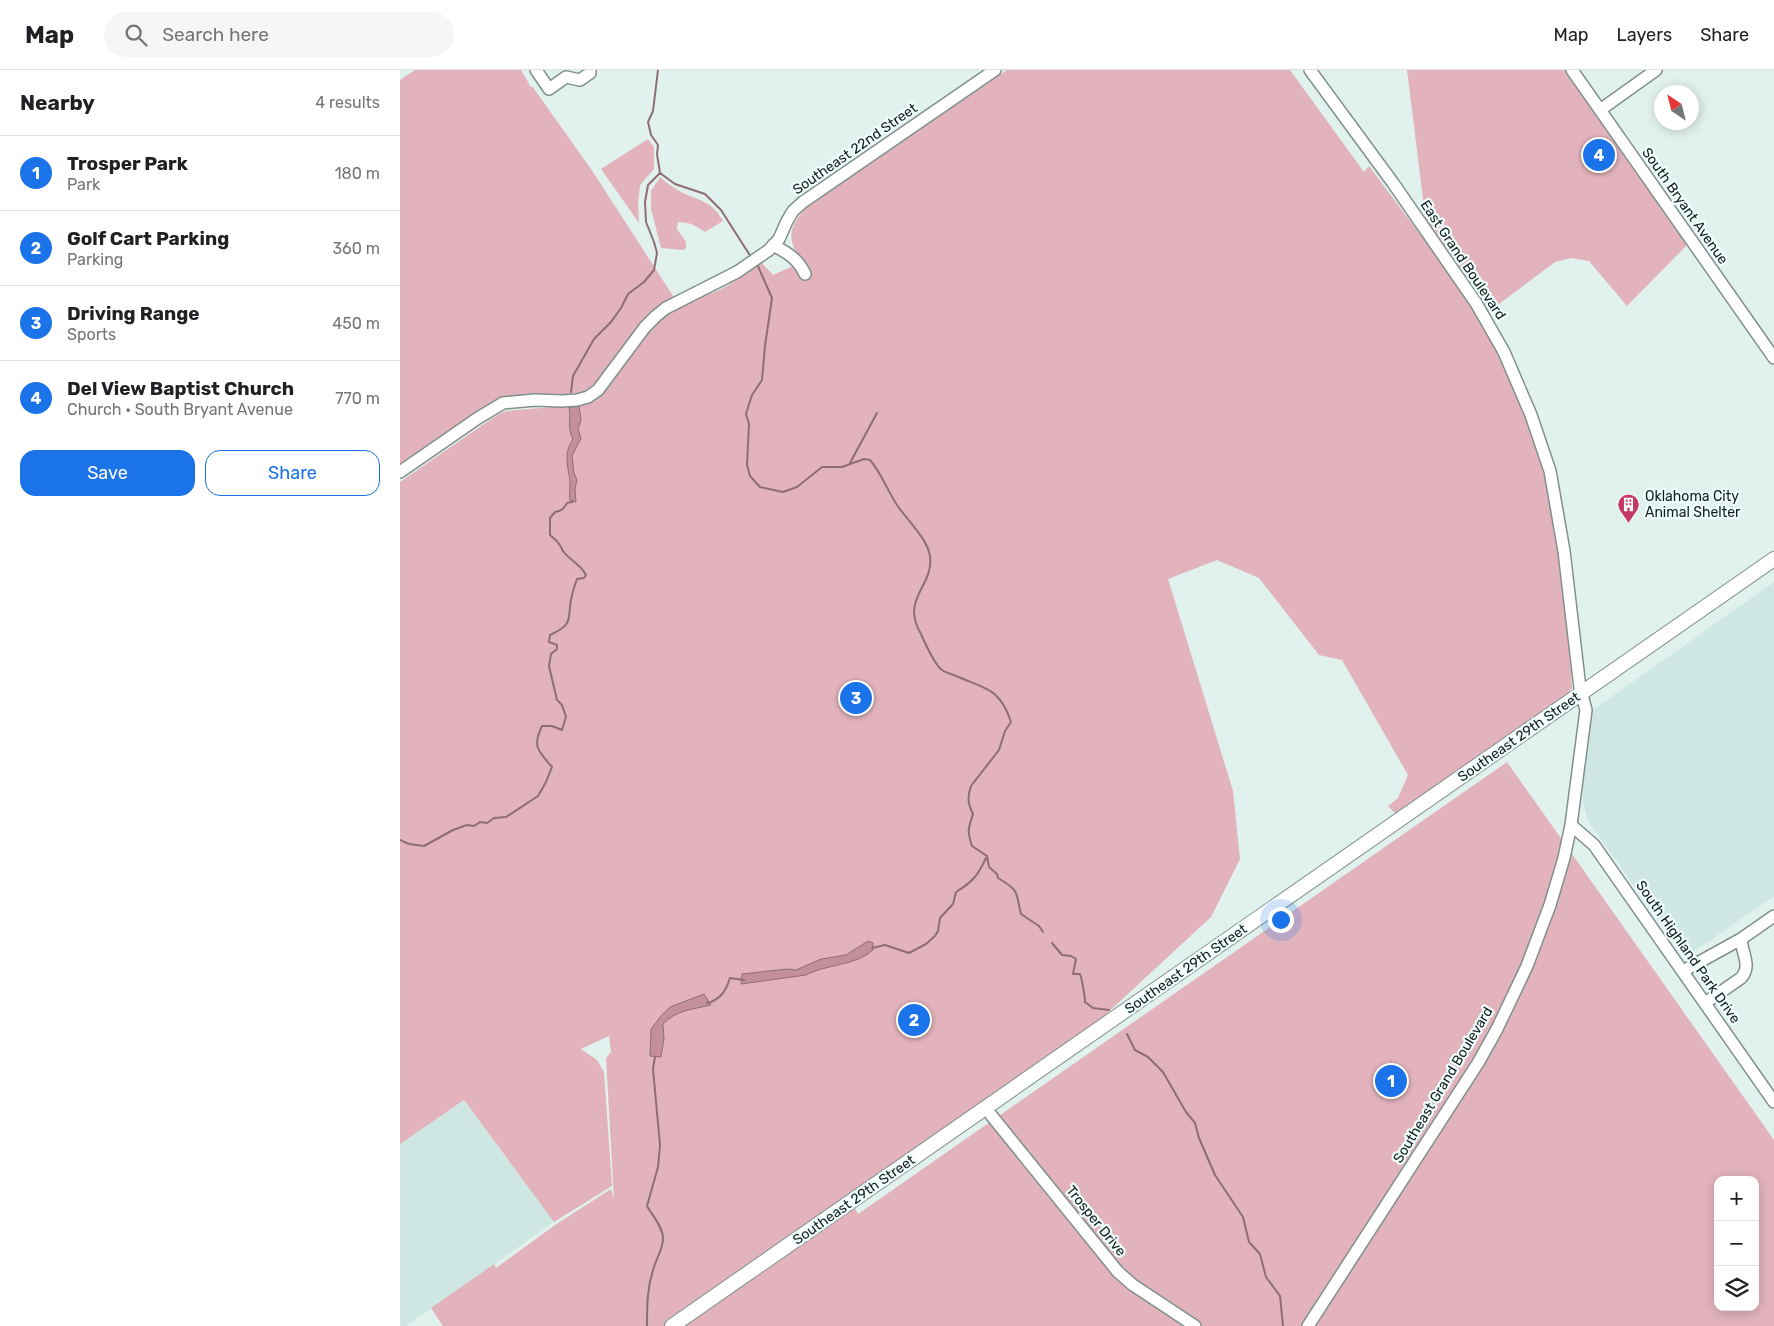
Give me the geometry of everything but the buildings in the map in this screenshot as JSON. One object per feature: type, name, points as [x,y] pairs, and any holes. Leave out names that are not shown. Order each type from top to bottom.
[{"type":"main road","name":"Southeast 29th Street","points":[[672,1326],[1109,1028],[1699,617],[1774,559]]},
{"type":"main road","name":"Southeast 29th Street","points":[[1699,617],[1774,570]]},
{"type":"main road","name":"Southeast 29th Street","points":[[688,1326],[988,1112]]},
{"type":"street","points":[[536,70],[549,89],[566,74],[580,80],[590,73],[590,70]]},
{"type":"street","name":"Southeast 22nd Street","points":[[400,472],[478,418],[503,404],[535,400],[578,400],[588,397],[598,390],[645,327],[666,308],[725,279],[762,255],[773,246],[793,211],[803,202],[995,70]]},
{"type":"street","name":"East Grand Boulevard","points":[[1310,70],[1393,183],[1476,303],[1504,352],[1516,379],[1550,470],[1564,551],[1576,664],[1583,698]]},
{"type":"street","name":"South Bryant Avenue","points":[[1572,70],[1774,358]]},
{"type":"street","points":[[1600,110],[1656,70]]},
{"type":"street","points":[[773,246],[791,254],[800,264],[805,274]]},
{"type":"street","name":"Southeast Grand Boulevard","points":[[1308,1326],[1478,1063],[1524,973],[1543,924],[1564,858],[1571,825],[1586,710],[1583,698]]},
{"type":"street","name":"South Highland Park Drive","points":[[1571,825],[1594,845],[1774,1102]]},
{"type":"street","points":[[1683,971],[1741,939],[1774,916]]},
{"type":"street","points":[[1705,1003],[1741,978],[1745,973],[1747,963],[1741,939]]},
{"type":"street","name":"Trosper Drive","points":[[988,1112],[1118,1272],[1195,1326]]},
{"type":"shaded area","points":[[415,70],[521,70],[531,87],[591,169],[677,302],[641,325],[596,383],[583,392],[561,396],[512,398],[400,468],[400,80]]},
{"type":"shaded area","points":[[1007,70],[1290,70],[1364,172],[1369,166],[1455,281],[1492,343],[1517,393],[1537,449],[1556,522],[1569,639],[1572,688],[1559,703],[1396,814],[1388,806],[1398,798],[1408,775],[1342,660],[1319,655],[1259,578],[1217,560],[1168,579],[1233,791],[1240,859],[1211,917],[1103,1017],[849,1195],[858,1214],[1507,762],[1774,1140],[1774,1326],[443,1326],[431,1308],[494,1264],[496,1268],[555,1225],[611,1189],[614,1199],[606,1058],[611,1052],[609,1036],[581,1049],[597,1060],[604,1072],[612,1186],[554,1222],[464,1100],[400,1144],[400,482],[497,415],[506,411],[577,405],[598,397],[662,318],[686,304],[728,285],[751,270],[751,267],[760,261],[773,275],[793,266],[801,259],[793,244],[792,230],[803,211]]},
{"type":"shaded area","points":[[1407,70],[1567,70],[1688,244],[1627,306],[1589,261],[1571,258],[1555,262],[1487,313],[1426,223]]},
{"type":"shaded area","points":[[648,139],[654,147],[654,169],[640,185],[639,223],[601,169]]},
{"type":"shaded area","points":[[660,177],[671,186],[711,206],[723,221],[705,232],[693,225],[678,222],[677,229],[686,242],[686,248],[683,250],[661,248],[651,209],[651,191]]},
{"type":"shaded area","points":[[579,406],[581,420],[578,429],[581,438],[572,456],[574,473],[577,480],[575,489],[576,502],[570,501],[567,455],[573,439],[569,407]]},
{"type":"shaded area","points":[[1774,582],[1774,896],[1685,958],[1588,821],[1583,802],[1583,778],[1593,710]]},
{"type":"shaded area","points":[[868,941],[873,943],[873,950],[850,962],[814,971],[806,975],[741,984],[742,974],[787,969],[796,970],[821,959],[846,955]]},
{"type":"shaded area","points":[[704,994],[711,1005],[686,1011],[668,1019],[663,1024],[664,1039],[661,1057],[650,1056],[651,1029],[661,1016],[670,1007]]},
{"type":"shaded area","points":[[464,1100],[554,1222],[406,1326],[400,1326],[400,1144]]},
{"type":"waterway","points":[[658,70],[653,111],[648,122],[651,135],[658,145],[657,154],[660,173],[675,184],[705,194],[721,210],[751,257]]},
{"type":"waterway","points":[[571,392],[573,376],[594,339],[611,322],[628,294],[644,282],[654,270],[657,253],[646,222],[645,202],[648,185],[660,173]]},
{"type":"waterway","points":[[757,264],[772,298],[762,380],[752,395],[746,414],[749,424],[747,465],[750,476],[760,487],[783,492],[797,487],[822,467],[842,467],[864,459],[870,460],[897,505],[921,536],[928,549],[930,567],[914,611],[916,622],[925,643],[933,659],[942,670],[984,687],[997,696],[1007,711],[1011,722],[1005,731],[999,750],[971,786],[969,794],[969,804],[973,814],[969,830],[970,841],[972,846],[987,856]]},
{"type":"waterway","points":[[850,463],[877,413]]},
{"type":"waterway","points":[[400,840],[409,844],[424,846],[453,830],[467,825],[474,826],[480,822],[487,823],[494,818],[506,817],[538,796],[546,782],[552,767],[540,752],[537,739],[542,726],[552,726],[562,730],[566,717],[562,705],[557,700],[549,666],[551,654],[557,649],[557,645],[549,642],[550,635],[564,627],[567,623],[572,593],[577,579],[584,578],[586,575],[550,535],[550,518],[567,503],[573,501]]},
{"type":"waterway","points":[[987,856],[989,867],[997,874],[998,878],[1014,889],[1021,914],[1039,926],[1043,932]]},
{"type":"waterway","points":[[872,948],[885,945],[909,953],[926,944],[938,931],[940,918],[953,904],[956,892],[975,877],[987,856]]},
{"type":"waterway","points":[[1052,943],[1062,955],[1071,956],[1076,959],[1073,974],[1080,974],[1085,1002],[1093,1008],[1109,1010]]},
{"type":"waterway","points":[[707,1003],[716,1000],[722,994],[730,978],[744,980]]},
{"type":"waterway","points":[[1127,1034],[1135,1050],[1148,1057],[1163,1072],[1186,1112],[1195,1123],[1199,1138],[1215,1175],[1243,1217],[1249,1242],[1260,1254],[1266,1277],[1280,1296],[1283,1326]]},
{"type":"waterway","points":[[647,1326],[650,1282],[663,1242],[663,1234],[647,1206],[658,1167],[660,1145],[653,1069],[655,1057]]},
{"type":"place","name":"Del View Baptist Church","points":[[1599,155]]},
{"type":"place","name":"Oklahoma City Animal Shelter","points":[[1629,523]]},
{"type":"place","name":"Driving Range","points":[[856,698]]},
{"type":"place","name":"Golf Cart Parking","points":[[914,1020]]},
{"type":"place","name":"Trosper Park","points":[[1391,1081]]}]
